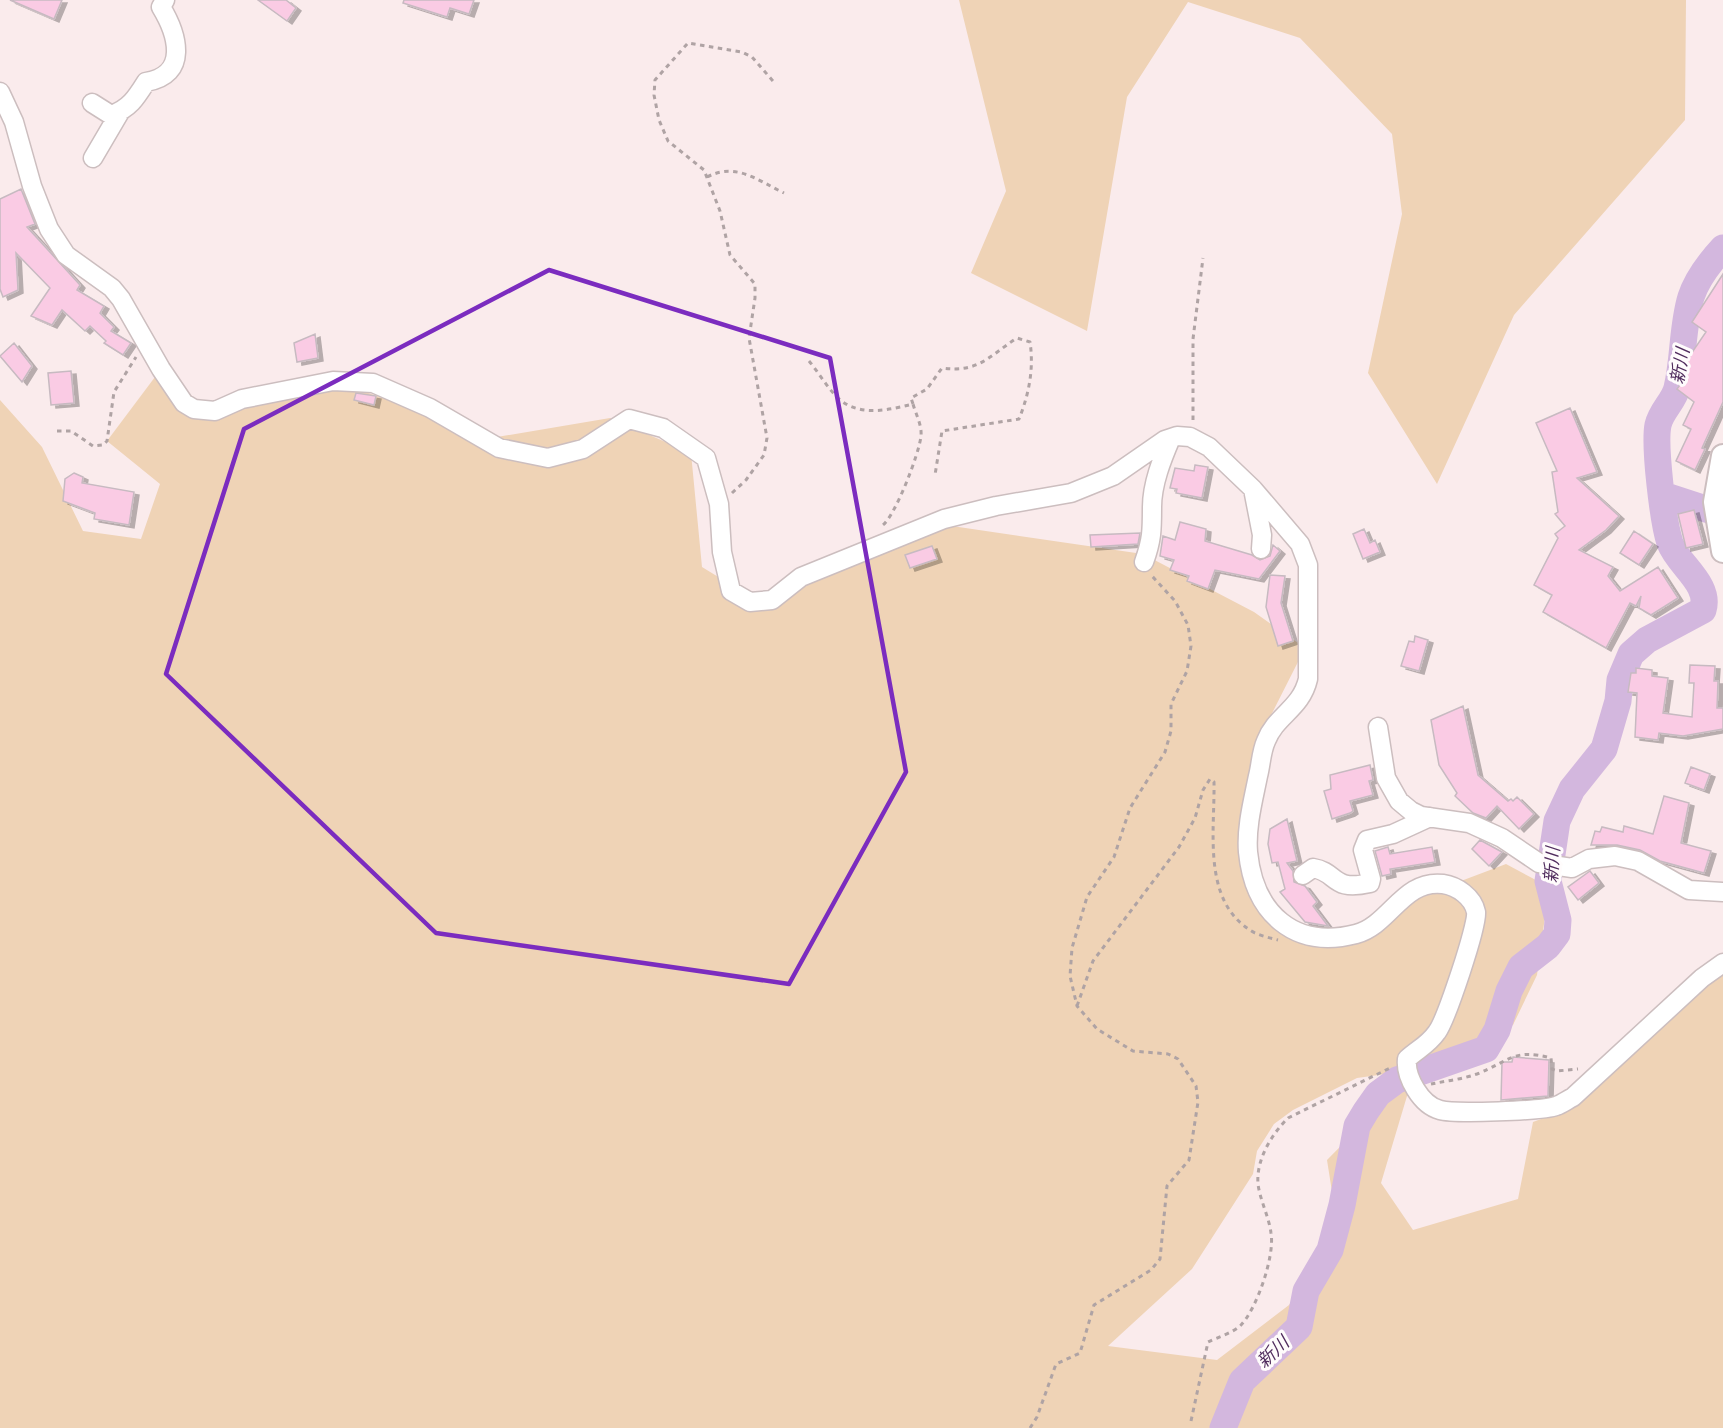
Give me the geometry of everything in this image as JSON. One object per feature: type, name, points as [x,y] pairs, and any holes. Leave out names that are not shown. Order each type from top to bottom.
[{"type":"main road","points":[[1723,456],[1715,502],[1723,551]]},
{"type":"street","points":[[92,103],[111,115],[120,112],[129,106],[146,82],[159,80],[170,72],[176,59],[170,22],[161,7],[165,0]]},
{"type":"street","points":[[0,92],[14,122],[32,186],[50,229],[66,255],[112,288],[121,299],[184,403],[194,409],[215,411],[242,399],[333,381],[373,383],[430,408],[500,448],[548,458],[583,449],[629,419],[663,428],[705,458],[719,504],[722,552],[732,591],[741,600],[760,602],[772,600],[801,577],[944,519],[996,506],[1071,493],[1113,476],[1171,438],[1190,437],[1209,447],[1253,489],[1300,544],[1308,565],[1308,679],[1305,694],[1272,729],[1265,742],[1250,813],[1248,850],[1251,874],[1263,902],[1278,922],[1294,932],[1332,939],[1368,929],[1415,889],[1426,884],[1456,888],[1467,896],[1476,912],[1472,939],[1438,1030],[1424,1048],[1407,1059],[1406,1067],[1425,1102],[1441,1110],[1537,1109],[1555,1106],[1573,1097],[1702,978],[1723,963]]},
{"type":"street","points":[[93,158],[120,112]]},
{"type":"street","points":[[1144,562],[1154,520],[1152,507],[1158,472],[1171,438]]},
{"type":"street","points":[[1253,489],[1262,535],[1261,549]]},
{"type":"street","points":[[1378,727],[1386,778],[1395,795],[1411,811],[1477,826],[1502,838],[1539,863],[1572,868],[1589,859],[1615,856],[1638,861],[1689,890],[1723,892]]},
{"type":"street","points":[[1303,874],[1313,868],[1320,869],[1347,886],[1370,884],[1371,879],[1363,850],[1367,840],[1393,834],[1430,817]]},
{"type":"path","points":[[719,504],[746,480],[764,455],[767,438],[749,338],[756,298],[755,284],[730,255],[720,211],[704,170],[668,141],[659,120],[654,95],[655,80],[687,43],[742,52],[752,57],[773,81]]},
{"type":"path","points":[[707,177],[722,169],[736,171],[784,193]]},
{"type":"path","points":[[1190,437],[1194,415],[1193,339],[1203,258]]},
{"type":"path","points":[[877,530],[891,518],[921,435],[911,398],[927,389],[942,368],[971,368],[984,363],[1017,338],[1030,342],[1032,367],[1027,398],[1019,419],[942,430],[935,475]]},
{"type":"path","points":[[57,431],[71,431],[93,447],[103,445],[107,441],[114,392],[129,364],[148,346]]},
{"type":"path","points":[[809,361],[839,399],[862,409],[889,410],[913,405]]},
{"type":"path","points":[[1030,1428],[1037,1417],[1056,1364],[1080,1353],[1094,1305],[1152,1270],[1160,1259],[1167,1186],[1189,1160],[1198,1102],[1196,1086],[1178,1059],[1168,1054],[1132,1051],[1097,1029],[1077,1006],[1070,976],[1079,918],[1087,897],[1114,857],[1130,808],[1165,752],[1171,731],[1171,704],[1187,671],[1191,646],[1188,625],[1175,601],[1144,567],[1144,562]]},
{"type":"path","points":[[1077,1006],[1093,961],[1102,944],[1174,855],[1195,818],[1203,790],[1210,779],[1214,782],[1215,866],[1222,896],[1232,913],[1255,933],[1280,941]]},
{"type":"path","points":[[1415,1085],[1473,1075],[1515,1055],[1532,1053],[1551,1058],[1552,1069],[1557,1071],[1575,1068],[1597,1074]]},
{"type":"path","points":[[1191,1421],[1208,1342],[1241,1325],[1255,1300],[1265,1275],[1270,1255],[1271,1233],[1258,1183],[1262,1160],[1275,1131],[1288,1118],[1407,1059]]},
{"type":"highlighted area","points":[[549,270],[830,358],[906,772],[789,984],[436,933],[166,674],[244,429]]},
{"type":"shaded area","points":[[959,0],[1686,0],[1685,120],[1514,315],[1437,484],[1368,373],[1402,214],[1392,134],[1300,38],[1188,2],[1127,97],[1087,331],[971,273],[1006,191]]},
{"type":"shaded area","points":[[161,369],[208,410],[333,381],[497,437],[610,418],[691,453],[702,567],[751,597],[802,583],[945,525],[1143,554],[1254,612],[1301,645],[1302,654],[1257,743],[1256,903],[1343,943],[1408,901],[1506,864],[1549,887],[1537,975],[1513,1025],[1440,1057],[1393,1073],[1357,1078],[1293,1110],[1274,1124],[1257,1151],[1253,1174],[1192,1269],[1108,1346],[1217,1360],[1289,1305],[1338,1230],[1327,1160],[1392,1094],[1410,1086],[1381,1183],[1413,1230],[1518,1199],[1533,1122],[1560,1112],[1723,970],[1723,1428],[0,1428],[0,400],[42,447],[83,531],[141,539],[160,484],[107,441]]},
{"type":"building","points":[[10,0],[62,0],[54,19]]},
{"type":"building","points":[[258,0],[286,0],[296,8],[287,21]]},
{"type":"building","points":[[404,0],[474,0],[469,14],[450,8],[447,17],[403,3]]},
{"type":"building","points":[[21,189],[35,224],[27,227],[80,285],[77,290],[104,306],[100,313],[114,327],[111,331],[131,343],[123,355],[104,343],[106,341],[90,326],[85,331],[62,310],[52,325],[31,316],[50,288],[16,253],[18,290],[3,297],[0,289],[0,199]]},
{"type":"building","points":[[1723,274],[1723,402],[1702,448],[1705,449],[1695,470],[1676,461],[1691,429],[1683,425],[1694,402],[1677,389],[1685,378],[1678,373],[1706,332],[1692,322]]},
{"type":"building","points":[[315,334],[318,358],[297,362],[294,343]]},
{"type":"building","points":[[14,343],[32,366],[22,382],[0,356]]},
{"type":"building","points":[[71,371],[74,403],[51,405],[48,373]]},
{"type":"building","points":[[356,393],[376,396],[374,405],[354,400]]},
{"type":"building","points":[[1570,408],[1597,472],[1577,478],[1619,516],[1606,530],[1579,550],[1613,567],[1608,576],[1620,591],[1658,567],[1678,598],[1651,615],[1639,608],[1641,596],[1636,606],[1630,603],[1606,648],[1543,612],[1552,595],[1534,585],[1558,538],[1555,534],[1565,526],[1555,514],[1558,512],[1552,472],[1557,471],[1536,423]]},
{"type":"building","points":[[1195,465],[1208,467],[1202,498],[1176,493],[1177,489],[1170,488],[1175,468],[1194,471]]},
{"type":"building","points":[[74,473],[83,477],[82,483],[134,492],[129,525],[94,519],[95,513],[63,501],[65,479]]},
{"type":"building","points":[[1694,510],[1703,544],[1686,548],[1678,514]]},
{"type":"building","points":[[1180,522],[1206,529],[1205,541],[1252,555],[1260,560],[1270,556],[1273,545],[1280,551],[1259,579],[1215,570],[1208,589],[1187,581],[1189,576],[1170,570],[1174,560],[1160,556],[1163,536],[1175,540]]},
{"type":"building","points":[[1364,529],[1370,543],[1375,540],[1380,552],[1363,559],[1353,534]]},
{"type":"building","points":[[1634,531],[1653,544],[1639,565],[1620,553]]},
{"type":"building","points":[[1140,533],[1138,544],[1091,547],[1090,535]]},
{"type":"building","points":[[932,546],[937,559],[910,568],[905,555]]},
{"type":"building","points":[[1270,575],[1285,576],[1281,603],[1293,641],[1278,646],[1266,607]]},
{"type":"building","points":[[1415,636],[1428,640],[1419,671],[1401,666],[1409,641],[1414,642]]},
{"type":"building","points":[[1690,665],[1715,666],[1714,681],[1718,681],[1717,708],[1723,708],[1723,729],[1683,736],[1659,733],[1658,740],[1635,737],[1637,693],[1628,692],[1631,673],[1636,673],[1636,668],[1652,670],[1652,676],[1668,678],[1663,713],[1692,717],[1694,683],[1689,683]]},
{"type":"building","points":[[1463,706],[1478,775],[1508,801],[1511,799],[1513,801],[1517,797],[1534,814],[1519,829],[1497,806],[1486,818],[1473,813],[1455,796],[1457,793],[1439,765],[1431,720]]},
{"type":"building","points":[[1370,765],[1373,780],[1369,781],[1373,795],[1350,801],[1353,811],[1332,819],[1324,791],[1331,789],[1330,775]]},
{"type":"building","points":[[1691,767],[1710,774],[1704,790],[1685,783]]},
{"type":"building","points":[[1664,796],[1689,803],[1681,843],[1711,851],[1704,873],[1660,861],[1640,850],[1617,845],[1591,845],[1595,831],[1600,832],[1602,827],[1623,832],[1624,826],[1653,834]]},
{"type":"building","points":[[1287,819],[1297,861],[1287,863],[1293,871],[1294,882],[1305,886],[1317,902],[1313,906],[1328,926],[1305,922],[1280,892],[1285,889],[1278,862],[1272,863],[1268,844],[1270,829]]},
{"type":"building","points":[[1480,840],[1502,852],[1489,866],[1472,849]]},
{"type":"building","points":[[1388,847],[1390,854],[1432,847],[1435,862],[1390,869],[1391,874],[1382,876],[1375,851]]},
{"type":"building","points":[[1590,871],[1599,883],[1578,900],[1568,887]]},
{"type":"building","points":[[1513,1057],[1549,1060],[1548,1096],[1501,1100],[1502,1062],[1512,1062]]},
{"type":"waterway","name":"新川","points":[[1223,1428],[1242,1381],[1299,1327],[1306,1291],[1330,1250],[1342,1205],[1357,1126],[1366,1111],[1378,1094],[1397,1080],[1486,1049],[1497,1030],[1509,991],[1521,967],[1548,946],[1557,934],[1558,920],[1548,881],[1557,821],[1572,789],[1604,749],[1618,701],[1620,680],[1631,654],[1647,640],[1703,610],[1704,601],[1698,583],[1670,543],[1660,484],[1657,435],[1660,420],[1677,388],[1691,297],[1704,271],[1723,248]]},
{"type":"waterway","points":[[1663,495],[1712,511],[1723,520]]}]
